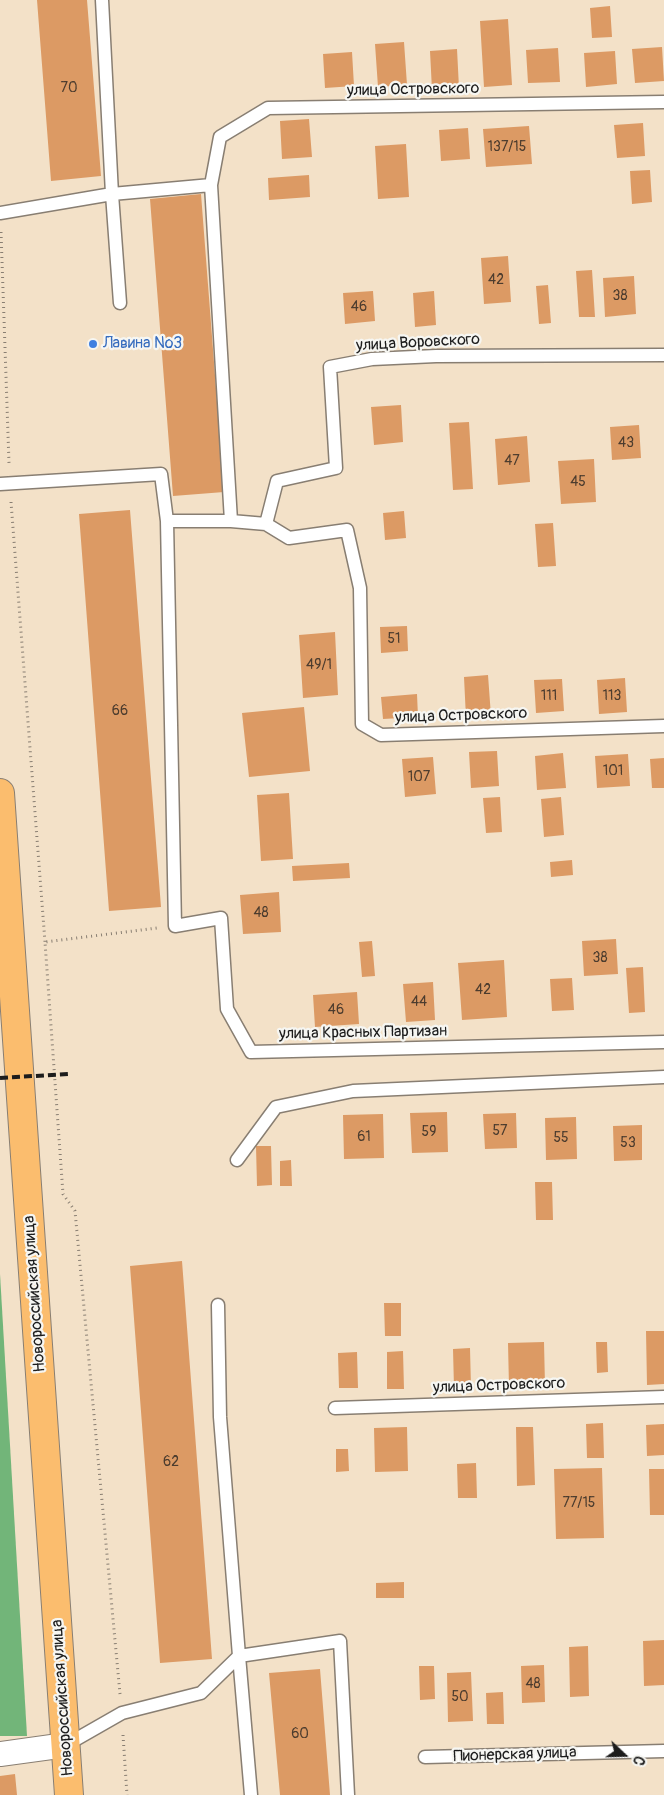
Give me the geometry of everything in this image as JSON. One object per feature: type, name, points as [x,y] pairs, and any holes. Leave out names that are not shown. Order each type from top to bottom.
[{"type":"main road","name":"Новороссийская улица","points":[[0,794],[70,1795]]},
{"type":"street","points":[[0,1754],[66,1745]]},
{"type":"lane","points":[[102,0],[112,194],[120,303]]},
{"type":"lane","name":"улица Островского","points":[[231,521],[211,185],[220,137],[268,108],[664,102]]},
{"type":"lane","points":[[0,213],[112,194],[211,185]]},
{"type":"lane","name":"улица Воровского","points":[[266,524],[277,481],[336,468],[330,367],[372,359],[436,356],[664,355]]},
{"type":"lane","points":[[5,484],[161,474],[166,521],[175,926]]},
{"type":"lane","points":[[166,521],[231,521],[266,524]]},
{"type":"lane","name":"улица Островского","points":[[266,524],[289,538],[348,530],[360,588],[362,724],[381,735],[664,726]]},
{"type":"lane","name":"улица Красных Партизан","points":[[175,926],[221,918],[227,1009],[251,1052],[664,1042]]},
{"type":"lane","points":[[237,1160],[276,1107],[353,1090],[664,1077]]},
{"type":"lane","points":[[218,1305],[220,1417],[251,1795]]},
{"type":"lane","name":"улица Островского","points":[[336,1408],[664,1397]]},
{"type":"lane","points":[[66,1745],[122,1713],[202,1693],[239,1656],[340,1641],[348,1795]]},
{"type":"lane","name":"Пионерская улица","points":[[425,1758],[664,1751]]},
{"type":"path","points":[[0,213],[5,484],[44,942],[63,1194],[75,1211],[122,1713],[127,1795]]},
{"type":"path","points":[[44,942],[175,926]]},
{"type":"green space","points":[[0,1274],[27,1736],[0,1736]]},
{"type":"building","points":[[37,0],[87,0],[101,176],[51,181]]},
{"type":"building","points":[[610,6],[612,37],[592,38],[590,8]]},
{"type":"building","points":[[508,19],[512,85],[484,87],[480,21]]},
{"type":"building","points":[[404,42],[407,85],[378,87],[375,44]]},
{"type":"building","points":[[662,47],[664,81],[635,83],[632,49]]},
{"type":"building","points":[[558,48],[560,82],[528,83],[526,50]]},
{"type":"building","points":[[457,49],[459,88],[432,90],[430,51]]},
{"type":"building","points":[[615,51],[617,84],[586,87],[584,53]]},
{"type":"building","points":[[352,52],[354,86],[325,88],[323,54]]},
{"type":"building","points":[[309,119],[312,157],[282,159],[280,121]]},
{"type":"building","points":[[643,123],[645,156],[617,158],[614,125]]},
{"type":"building","points":[[529,126],[532,164],[486,167],[483,129]]},
{"type":"building","points":[[468,128],[470,159],[441,161],[439,130]]},
{"type":"building","points":[[406,144],[409,197],[378,199],[375,146]]},
{"type":"building","points":[[650,170],[652,202],[632,204],[630,171]]},
{"type":"building","points":[[309,175],[310,197],[269,200],[268,178]]},
{"type":"building","points":[[201,194],[224,492],[173,496],[150,199]]},
{"type":"building","points":[[508,256],[511,302],[484,304],[481,258]]},
{"type":"building","points":[[592,270],[595,317],[579,317],[576,271]]},
{"type":"building","points":[[634,276],[636,314],[605,317],[603,278]]},
{"type":"building","points":[[548,285],[551,323],[539,324],[536,286]]},
{"type":"building","points":[[373,291],[375,321],[345,324],[343,293]]},
{"type":"building","points":[[434,291],[436,325],[415,327],[413,293]]},
{"type":"building","points":[[401,405],[403,442],[374,445],[371,407]]},
{"type":"building","points":[[469,422],[473,489],[453,490],[449,423]]},
{"type":"building","points":[[639,425],[641,458],[612,460],[610,427]]},
{"type":"building","points":[[527,436],[530,482],[498,485],[495,439]]},
{"type":"building","points":[[594,459],[596,502],[561,504],[558,461]]},
{"type":"building","points":[[130,510],[161,907],[109,911],[79,514]]},
{"type":"building","points":[[404,511],[406,538],[385,540],[383,513]]},
{"type":"building","points":[[553,523],[556,566],[538,567],[535,524]]},
{"type":"building","points":[[407,626],[408,651],[381,653],[380,627]]},
{"type":"building","points":[[335,632],[338,695],[303,698],[299,635]]},
{"type":"building","points":[[488,675],[491,716],[466,718],[464,677]]},
{"type":"building","points":[[625,678],[627,712],[599,714],[597,680]]},
{"type":"building","points":[[562,679],[564,711],[536,713],[534,680]]},
{"type":"building","points":[[417,694],[418,717],[383,719],[381,697]]},
{"type":"building","points":[[304,707],[310,771],[249,777],[242,713]]},
{"type":"building","points":[[497,751],[499,786],[471,788],[469,752]]},
{"type":"building","points":[[563,753],[566,788],[537,790],[535,756]]},
{"type":"building","points":[[628,754],[630,786],[597,788],[595,756]]},
{"type":"building","points":[[433,757],[436,794],[405,797],[402,759]]},
{"type":"building","points":[[664,758],[664,788],[652,788],[650,759]]},
{"type":"building","points":[[289,793],[293,859],[261,861],[257,795]]},
{"type":"building","points":[[500,797],[502,832],[486,833],[483,798]]},
{"type":"building","points":[[561,797],[564,835],[544,837],[541,799]]},
{"type":"building","points":[[572,860],[573,875],[551,877],[550,862]]},
{"type":"building","points":[[349,863],[350,878],[293,881],[292,866]]},
{"type":"building","points":[[279,892],[281,932],[243,934],[240,895]]},
{"type":"building","points":[[616,939],[618,974],[584,976],[582,941]]},
{"type":"building","points":[[372,941],[375,976],[362,977],[359,942]]},
{"type":"building","points":[[504,960],[507,1017],[462,1020],[458,963]]},
{"type":"building","points":[[643,967],[645,1012],[629,1013],[626,968]]},
{"type":"building","points":[[572,978],[574,1010],[552,1011],[550,979]]},
{"type":"building","points":[[433,982],[435,1020],[406,1022],[403,984]]},
{"type":"building","points":[[357,992],[359,1024],[315,1027],[313,995]]},
{"type":"building","points":[[447,1112],[448,1152],[412,1153],[410,1113]]},
{"type":"building","points":[[516,1113],[517,1148],[485,1149],[483,1114]]},
{"type":"building","points":[[383,1114],[384,1158],[344,1159],[343,1115]]},
{"type":"building","points":[[576,1117],[577,1159],[546,1160],[545,1118]]},
{"type":"building","points":[[642,1125],[642,1160],[614,1161],[613,1126]]},
{"type":"building","points":[[256,1146],[271,1146],[272,1185],[257,1186]]},
{"type":"building","points":[[291,1160],[292,1186],[280,1186],[280,1161]]},
{"type":"building","points":[[535,1182],[552,1182],[553,1220],[536,1220]]},
{"type":"building","points":[[182,1261],[212,1659],[160,1663],[130,1266]]},
{"type":"building","points":[[384,1303],[401,1303],[401,1336],[385,1336]]},
{"type":"building","points":[[646,1331],[664,1331],[664,1384],[647,1385]]},
{"type":"building","points":[[544,1342],[545,1386],[509,1387],[508,1343]]},
{"type":"building","points":[[596,1342],[607,1342],[608,1372],[597,1373]]},
{"type":"building","points":[[470,1348],[471,1388],[454,1388],[453,1349]]},
{"type":"building","points":[[403,1351],[404,1389],[387,1389],[387,1352]]},
{"type":"building","points":[[357,1352],[358,1388],[339,1388],[338,1353]]},
{"type":"building","points":[[603,1423],[604,1458],[587,1458],[586,1424]]},
{"type":"building","points":[[664,1424],[664,1455],[647,1456],[646,1425]]},
{"type":"building","points":[[407,1427],[408,1471],[375,1472],[374,1428]]},
{"type":"building","points":[[516,1427],[533,1427],[535,1485],[517,1486]]},
{"type":"building","points":[[336,1449],[348,1449],[349,1471],[336,1472]]},
{"type":"building","points":[[476,1463],[477,1498],[458,1498],[457,1464]]},
{"type":"building","points":[[602,1468],[604,1538],[556,1539],[554,1469]]},
{"type":"building","points":[[649,1469],[664,1469],[664,1515],[650,1515]]},
{"type":"building","points":[[404,1582],[404,1598],[376,1598],[376,1583]]},
{"type":"building","points":[[664,1640],[664,1685],[644,1686],[643,1641]]},
{"type":"building","points":[[588,1646],[589,1696],[570,1697],[569,1647]]},
{"type":"building","points":[[544,1665],[545,1702],[522,1703],[521,1666]]},
{"type":"building","points":[[419,1666],[434,1666],[435,1699],[420,1700]]},
{"type":"building","points":[[320,1669],[330,1795],[280,1795],[269,1673]]},
{"type":"building","points":[[471,1672],[473,1721],[448,1722],[447,1673]]},
{"type":"building","points":[[503,1692],[504,1724],[487,1724],[486,1693]]},
{"type":"building","points":[[15,1774],[17,1795],[0,1795],[0,1776]]},
{"type":"railway","points":[[0,1078],[68,1074]]},
{"type":"place","name":"Лавина №3","points":[[93,344]]}]
